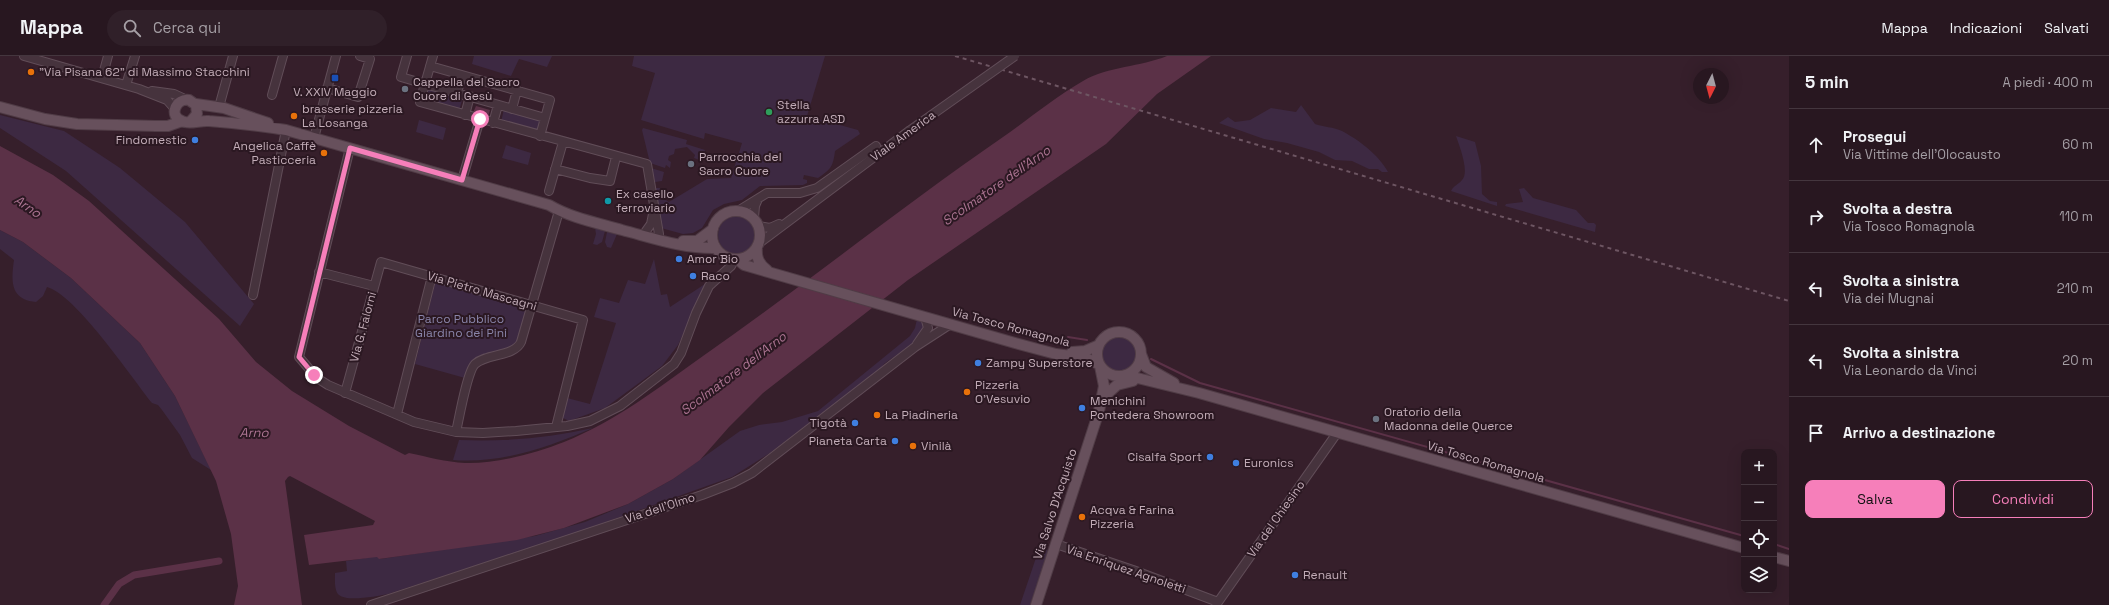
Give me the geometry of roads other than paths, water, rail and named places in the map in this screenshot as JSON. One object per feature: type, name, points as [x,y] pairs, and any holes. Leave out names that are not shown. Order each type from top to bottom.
[{"type":"main road","points":[[129,125],[158,121],[175,111],[179,102],[191,102],[250,116],[286,130],[462,180],[549,206],[559,211],[682,246],[716,248]]},
{"type":"main road","points":[[186,121],[197,114],[191,102]]},
{"type":"main road","points":[[0,107],[64,122],[163,126],[186,121],[252,124],[286,130]]},
{"type":"main road","points":[[175,111],[186,121]]},
{"type":"main road","points":[[549,206],[560,206],[682,241],[693,242],[703,238],[713,229]]},
{"type":"main road","points":[[757,246],[748,256],[736,259],[724,255],[716,248],[712,237],[716,221],[723,215],[738,211],[746,213],[756,222],[757,246],[756,256],[761,268]]},
{"type":"main road","name":"Via Tosco Romagnola","points":[[736,259],[744,265],[761,268],[949,325],[1059,354],[1086,358],[1100,365]]},
{"type":"main road","name":"Via Tosco Romagnola","points":[[920,315],[927,314],[1064,351],[1082,352],[1099,345]]},
{"type":"main road","points":[[1125,332],[1137,341],[1141,354],[1136,367],[1112,384],[1099,410],[1104,390],[1103,376],[1097,357],[1099,345],[1110,333],[1125,332]]},
{"type":"main road","points":[[1059,354],[1087,364],[1103,376]]},
{"type":"main road","name":"Via Tosco Romagnola","points":[[1141,354],[1145,365],[1153,372],[1199,393]]},
{"type":"main road","points":[[1100,365],[1111,374],[1124,375]]},
{"type":"main road","name":"Via Tosco Romagnola","points":[[1124,375],[1199,393],[1741,547]]},
{"type":"main road","points":[[1106,395],[1122,383],[1144,380]]},
{"type":"main road","name":"Via Salvo D'Acquisto","points":[[1036,605],[1099,410]]},
{"type":"main road","points":[[1777,558],[1789,561]]},
{"type":"street","points":[[24,56],[142,90],[167,100],[175,111]]},
{"type":"street","points":[[102,78],[108,56]]},
{"type":"street","points":[[126,85],[135,56]]},
{"type":"street","points":[[219,108],[233,56]]},
{"type":"street","points":[[272,95],[283,56]]},
{"type":"street","points":[[314,138],[336,56]]},
{"type":"street","points":[[327,88],[358,97],[370,59],[360,56]]},
{"type":"street","points":[[407,56],[401,77],[545,118]]},
{"type":"street","points":[[433,56],[420,102],[616,157],[647,164],[659,234]]},
{"type":"street","name":"Viale America","points":[[792,217],[909,131],[1015,56]]},
{"type":"street","points":[[430,66],[550,100],[540,136]]},
{"type":"street","points":[[457,93],[462,75]]},
{"type":"street","points":[[142,90],[174,94],[191,102]]},
{"type":"street","points":[[512,109],[517,90]]},
{"type":"street","points":[[465,115],[470,96]]},
{"type":"street","points":[[493,122],[498,105]]},
{"type":"street","points":[[462,180],[480,119]]},
{"type":"street","points":[[253,295],[286,130]]},
{"type":"street","points":[[549,191],[563,142]]},
{"type":"street","points":[[738,211],[767,193],[798,193],[815,189],[876,146]]},
{"type":"street","points":[[350,148],[299,357],[319,379],[345,393],[423,425],[456,432],[483,433],[577,425],[608,413],[636,395],[671,367],[681,353],[696,313],[709,286],[731,266],[736,259]]},
{"type":"street","points":[[555,169],[590,178],[610,181],[616,157]]},
{"type":"street","points":[[760,197],[755,206],[756,222],[772,227],[792,217]]},
{"type":"street","points":[[646,231],[652,222],[654,208]]},
{"type":"street","points":[[456,432],[474,366],[483,359],[517,348],[521,342],[559,211]]},
{"type":"street","points":[[757,246],[792,217]]},
{"type":"street","name":"Via Pietro Mascagni","points":[[381,262],[583,320],[556,427]]},
{"type":"street","name":"Via G. Falorni","points":[[345,393],[381,262]]},
{"type":"street","points":[[319,272],[374,286]]},
{"type":"street","points":[[397,414],[432,276]]},
{"type":"street","name":"Via dell'Olmo","points":[[915,347],[928,328],[928,322],[920,315]]},
{"type":"street","name":"Via dell'Olmo","points":[[371,605],[702,495],[741,479],[915,347],[949,325]]},
{"type":"street","name":"Via del Chiesino","points":[[1217,603],[1337,433]]},
{"type":"street","name":"Via Enriquez Agnoletti","points":[[1056,544],[1217,603]]},
{"type":"water","points":[[1167,56],[1211,56],[1157,94],[1106,144],[908,280],[763,393],[729,427],[700,460],[673,479],[628,504],[564,528],[517,540],[379,559],[377,557],[309,565],[304,535],[373,525],[375,521],[290,476],[288,477],[285,481],[302,605],[234,605],[238,586],[231,534],[216,481],[175,396],[140,343],[71,278],[23,242],[0,230],[0,146],[53,175],[89,201],[219,319],[256,362],[292,391],[349,426],[405,455],[409,453],[465,463],[490,462],[529,454],[564,442],[583,434],[619,414],[653,392],[779,302],[927,191],[1073,87],[1103,72],[1157,60]]},
{"type":"water","points":[[476,106],[490,110],[488,117],[473,113]]},
{"type":"waterway","points":[[1068,337],[1087,340]]},
{"type":"waterway","points":[[1151,359],[1200,383],[1741,535]]},
{"type":"waterway","points":[[1777,545],[1789,549]]},
{"type":"waterway","points":[[104,605],[119,584],[134,575],[219,561]]},
{"type":"railway","points":[[955,56],[1789,301]]},
{"type":"place","name":"\"Via Pisana 62\" di Massimo Stacchini","points":[[31,72]]},
{"type":"place","name":"V. XXIV Maggio","points":[[335,78]]},
{"type":"place","name":"Cappella del Sacro Cuore di Gesù","points":[[405,89]]},
{"type":"place","name":"Stella azzurra ASD","points":[[769,112]]},
{"type":"place","name":"brasserie pizzeria La Losanga","points":[[294,116]]},
{"type":"place","name":"Findomestic","points":[[195,140]]},
{"type":"place","name":"Angelica Caffè Pasticceria","points":[[324,153]]},
{"type":"place","name":"Parrocchia del Sacro Cuore","points":[[691,164]]},
{"type":"place","name":"Ex casello ferroviario","points":[[608,201]]},
{"type":"place","name":"Amor Bio","points":[[679,259]]},
{"type":"place","name":"Raco","points":[[693,276]]},
{"type":"place","name":"Zampy Superstore","points":[[978,363]]},
{"type":"place","name":"Pizzeria O'Vesuvio","points":[[967,392]]},
{"type":"place","name":"Menichini Pontedera Showroom","points":[[1082,408]]},
{"type":"place","name":"La Piadineria","points":[[877,415]]},
{"type":"place","name":"Oratorio della Madonna delle Querce","points":[[1376,419]]},
{"type":"place","name":"Tigotà","points":[[855,423]]},
{"type":"place","name":"Pianeta Carta","points":[[895,441]]},
{"type":"place","name":"Vinilà","points":[[913,446]]},
{"type":"place","name":"Cisalfa Sport","points":[[1210,457]]},
{"type":"place","name":"Euronics","points":[[1236,463]]},
{"type":"place","name":"Acqva & Farina Pizzeria","points":[[1082,517]]},
{"type":"place","name":"Renault","points":[[1295,575]]},
{"type":"water label","name":"Scolmatore dell'Arno","points":[[996,185]]},
{"type":"water label","name":"Arno","points":[[28,206]]},
{"type":"water label","name":"Scolmatore dell'Arno","points":[[733,373]]},
{"type":"water label","name":"Arno","points":[[254,432]]},
{"type":"park label","name":"Parco Pubblico Giardino dei Pini","points":[[461,326]]}]
